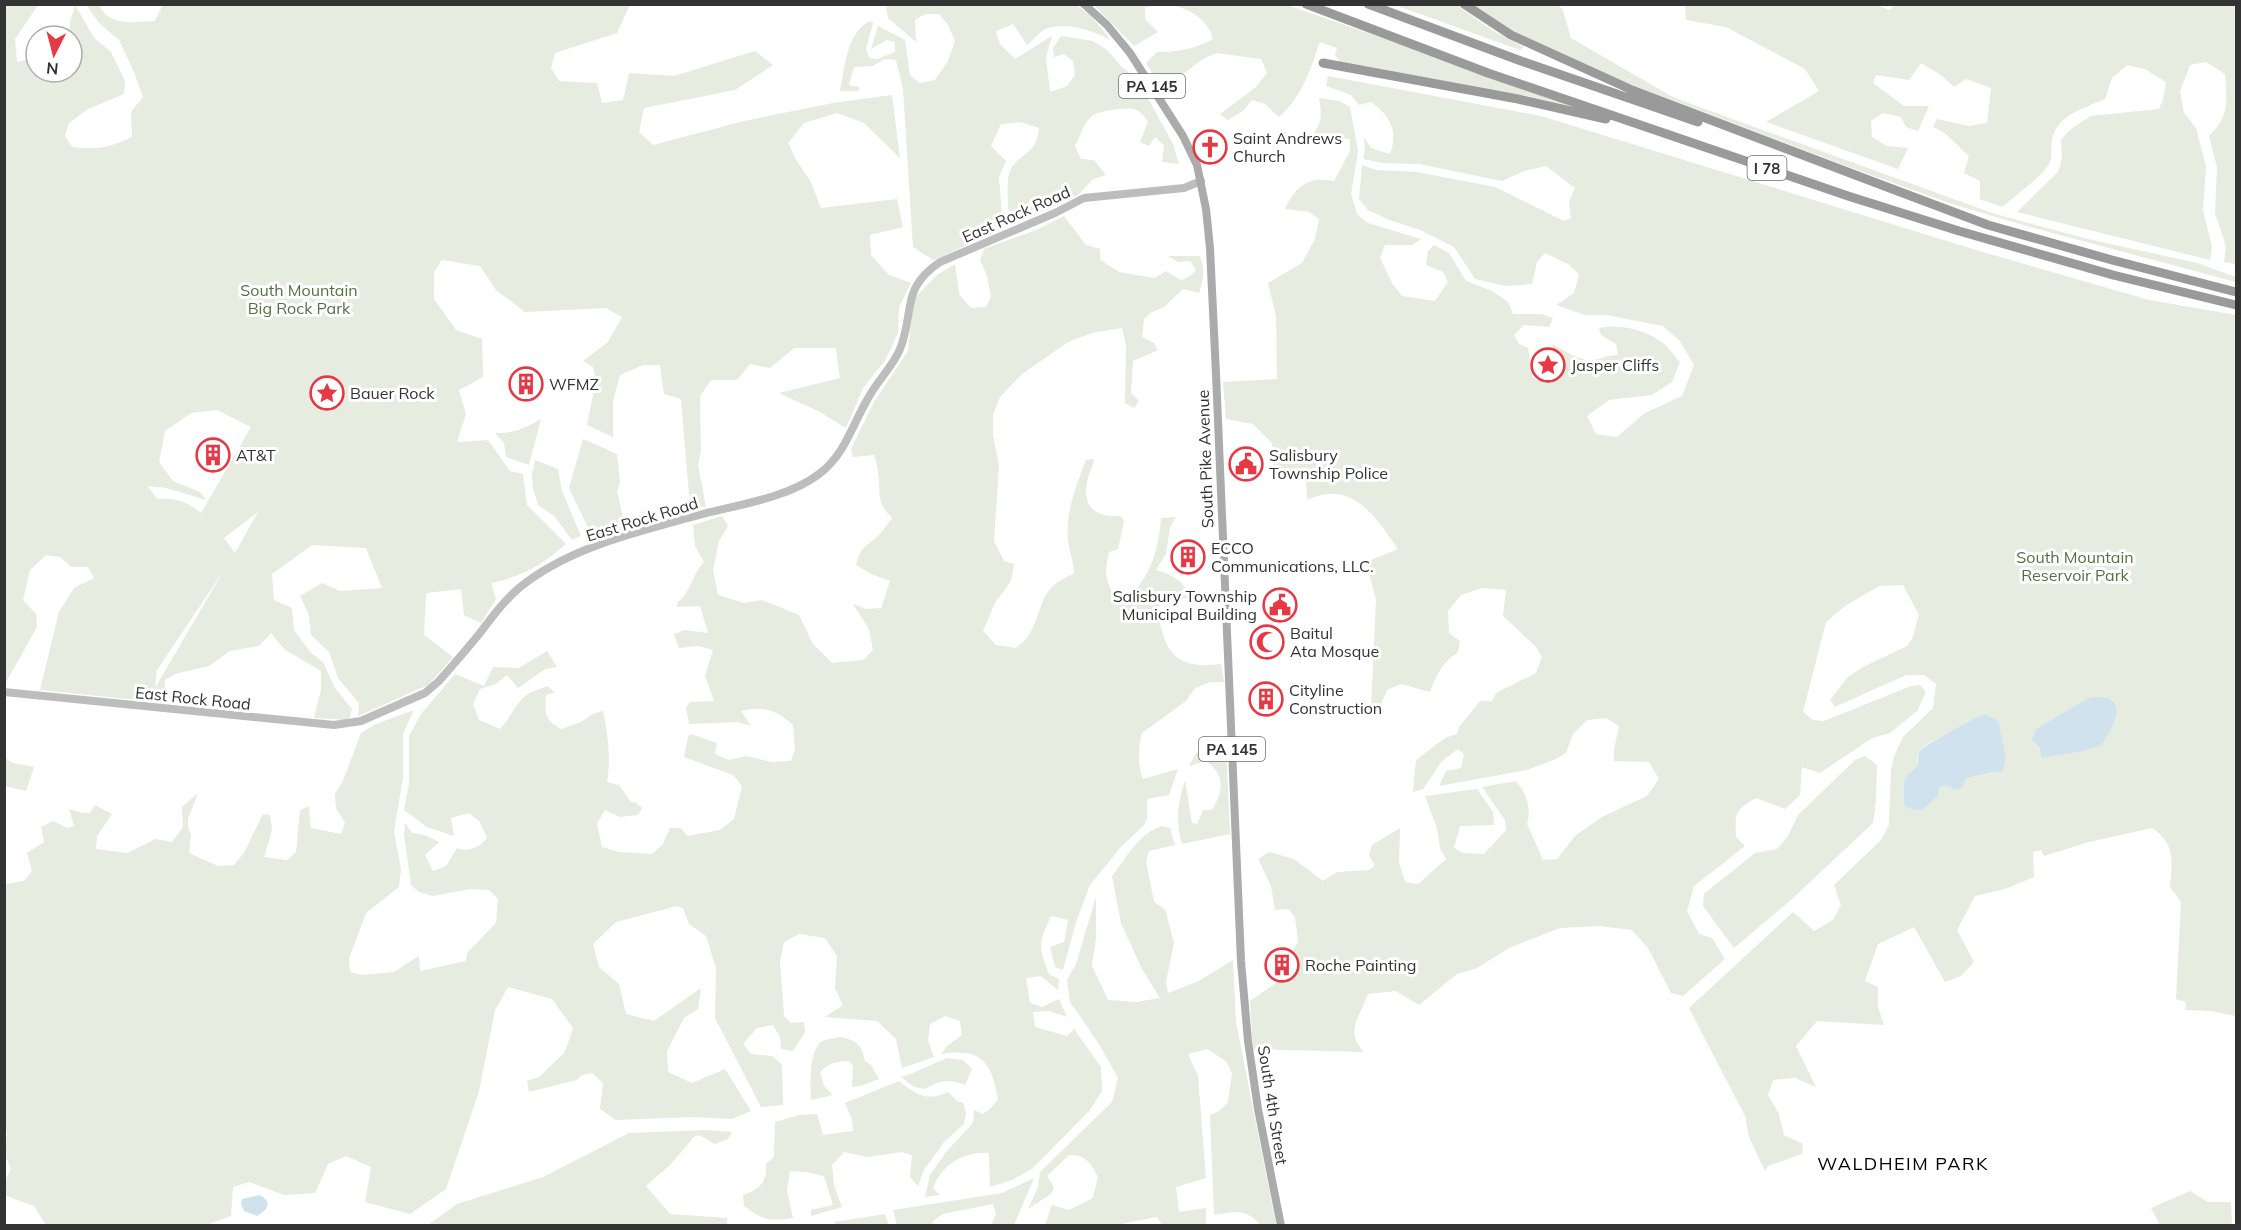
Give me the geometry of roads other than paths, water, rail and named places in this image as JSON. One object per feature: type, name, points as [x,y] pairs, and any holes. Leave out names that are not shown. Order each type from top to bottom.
[{"type":"highway","name":"I 78","points":[[1306,4],[1488,73],[1848,196],[1959,231],[2113,275],[2236,305]]},
{"type":"highway","name":"I 78","points":[[1368,4],[1521,61],[1879,184],[1988,225],[2236,292]]},
{"type":"highway","points":[[1464,4],[1510,35],[1632,90],[1879,184]]},
{"type":"highway","points":[[1323,63],[1583,113],[1647,131],[1848,196]]},
{"type":"main road","name":"PA 145","points":[[1084,4],[1107,25],[1130,52],[1183,136],[1197,165],[1201,181]]},
{"type":"main road","name":"South Pike Avenue","points":[[1201,181],[1210,244],[1243,988]]},
{"type":"main road","name":"South 4th Street","points":[[1243,988],[1256,1100],[1281,1226]]},
{"type":"street","name":"East Rock Road","points":[[4,692],[334,725],[361,721],[424,693],[439,681],[510,596],[562,561],[586,550],[659,526],[783,493],[818,476],[842,451],[868,397],[898,353],[903,339],[909,302],[916,285],[928,271],[940,262],[1055,213],[1084,198],[1184,188],[1201,181]]},
{"type":"water","points":[[2107,698],[2114,702],[2116,708],[2114,723],[2101,746],[2042,758],[2040,748],[2032,740],[2036,729],[2087,699]]},
{"type":"water","points":[[1985,714],[1999,722],[2005,754],[2002,771],[1966,778],[1962,788],[1955,790],[1948,786],[1940,787],[1938,796],[1923,809],[1908,808],[1904,804],[1904,782],[1917,765],[1921,750],[1926,745]]},
{"type":"water","points":[[259,1195],[267,1203],[264,1211],[257,1216],[244,1211],[241,1204],[242,1199]]},
{"type":"place","name":"Saint Andrews Church","points":[[1210,147]]},
{"type":"place","name":"Jasper Cliffs","points":[[1548,365]]},
{"type":"place","name":"WFMZ","points":[[526,384]]},
{"type":"place","name":"Bauer Rock","points":[[327,393]]},
{"type":"place","name":"AT&T","points":[[213,455]]},
{"type":"place","name":"Salisbury Township Police","points":[[1246,464]]},
{"type":"place","name":"ECCO Communications, LLC.","points":[[1188,557]]},
{"type":"place","name":"Salisbury Township Municipal Building","points":[[1280,605]]},
{"type":"place","name":"Baitul Ata Mosque","points":[[1267,642]]},
{"type":"place","name":"Cityline Construction","points":[[1266,699]]},
{"type":"place","name":"Roche Painting","points":[[1282,965]]},
{"type":"district","name":"WALDHEIM PARK","points":[[1903,1163]]},
{"type":"park label","name":"South Mountain Big Rock Park","points":[[299,299]]},
{"type":"park label","name":"South Mountain Reservoir Park","points":[[2075,566]]}]
